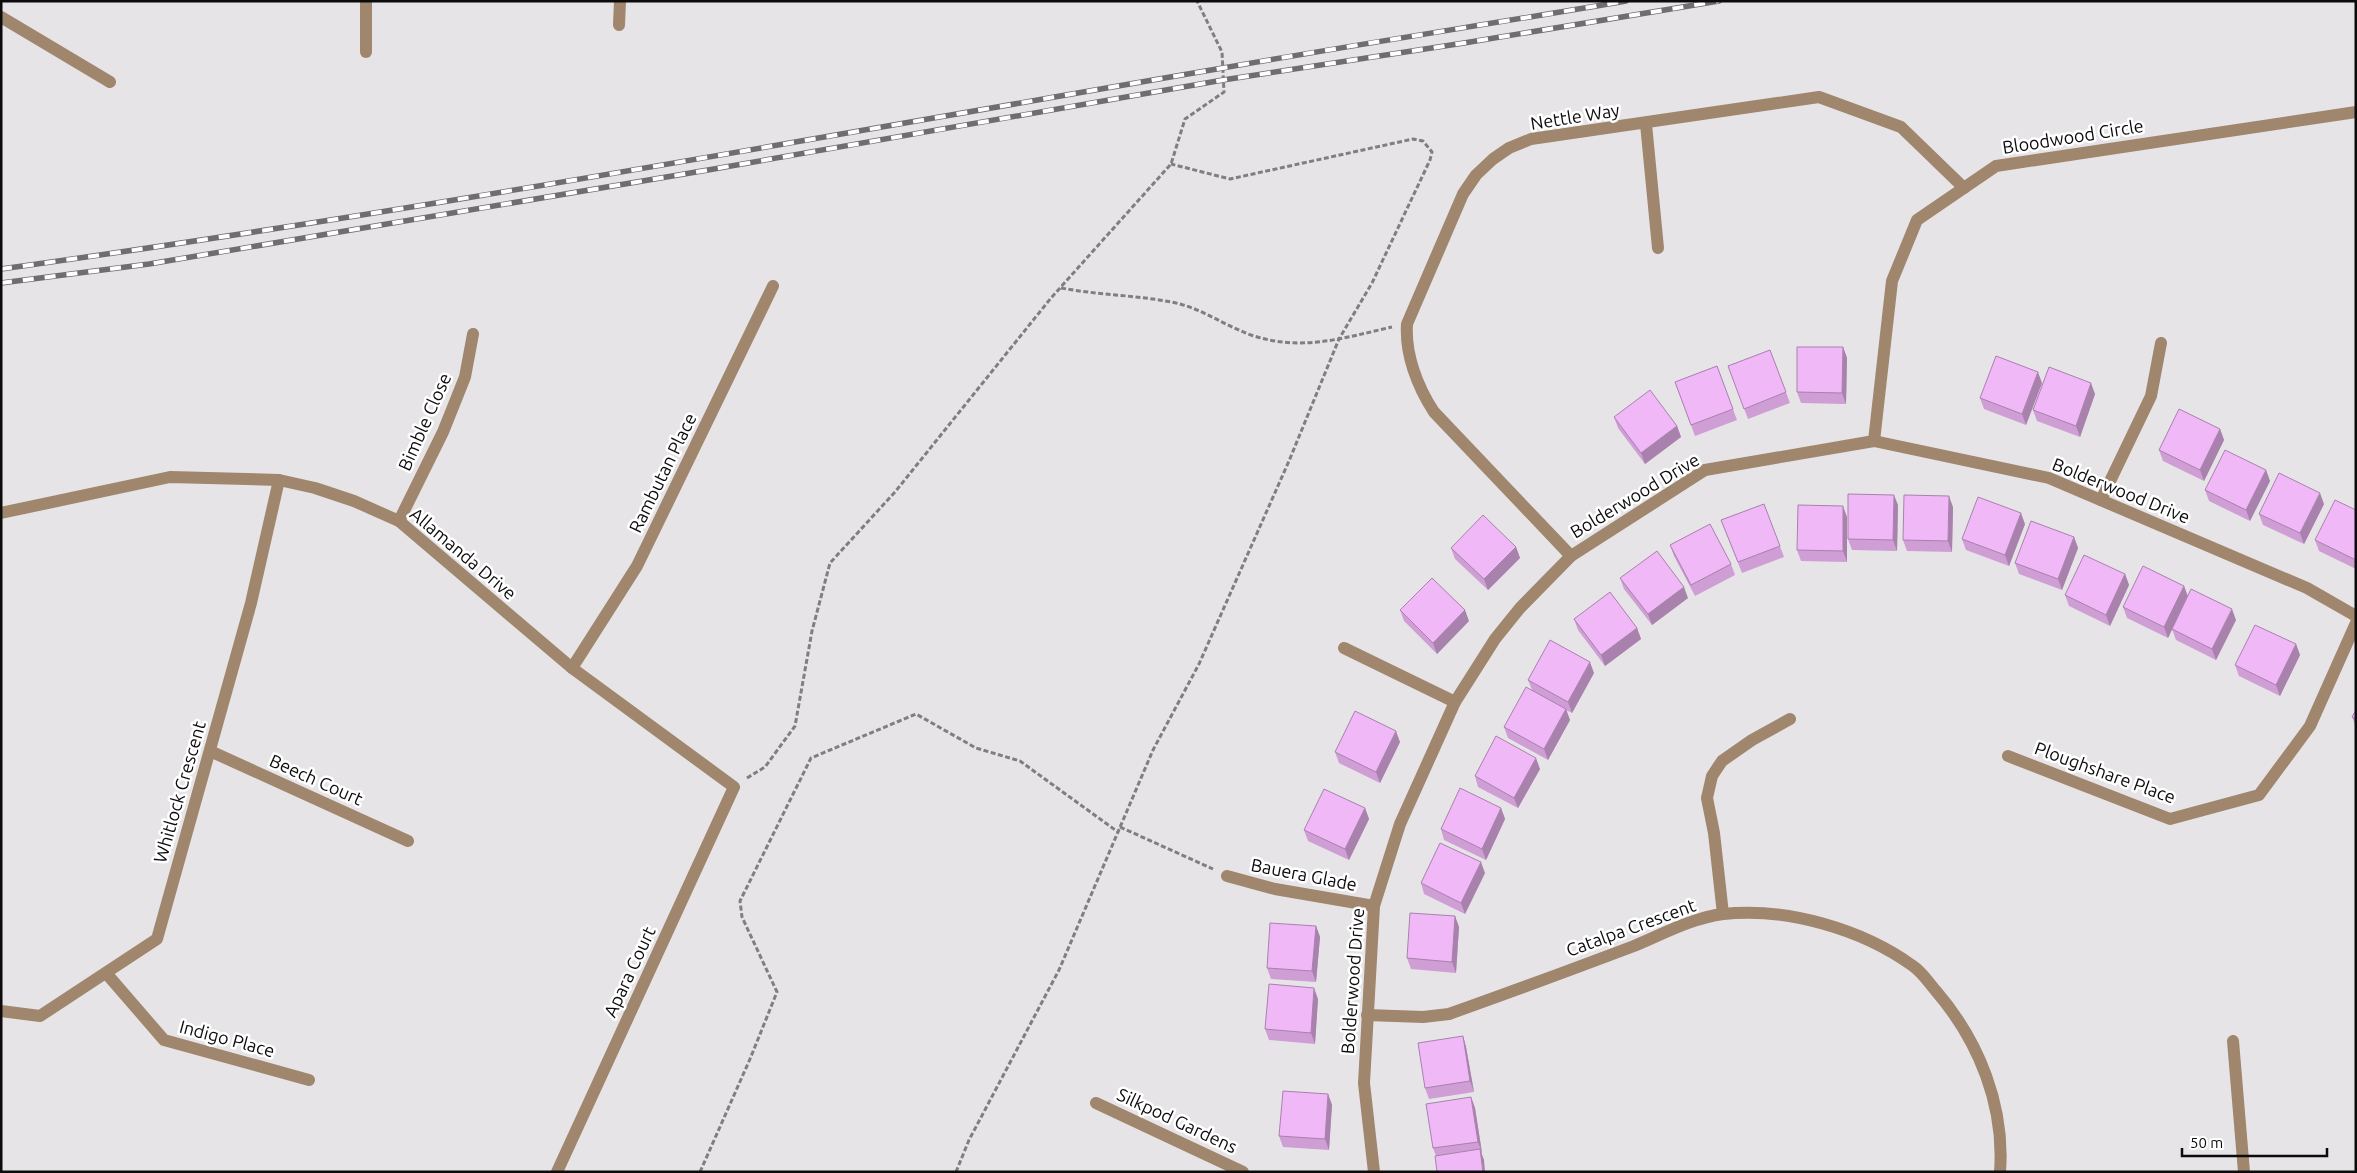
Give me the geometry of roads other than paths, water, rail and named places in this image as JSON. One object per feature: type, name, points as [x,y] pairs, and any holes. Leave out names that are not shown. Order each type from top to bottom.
[{"type":"street","points":[[366,1],[366,52]]},
{"type":"street","points":[[619,25],[620,1]]},
{"type":"street","points":[[1,17],[110,82]]},
{"type":"street","name":"Nettle Way","points":[[1571,556],[1434,412],[1422,392],[1410,358],[1407,324],[1462,194],[1476,175],[1493,159],[1509,148],[1531,139],[1646,124],[1819,97],[1901,127],[1964,188]]},
{"type":"street","name":"Bloodwood Circle","points":[[1874,440],[1892,281],[1917,220],[1996,166],[2356,112]]},
{"type":"street","points":[[1646,124],[1658,248]]},
{"type":"street","name":"Rambutan Place","points":[[572,668],[637,566],[773,286]]},
{"type":"street","name":"Bimble Close","points":[[399,521],[443,432],[465,377],[473,334]]},
{"type":"street","points":[[2101,500],[2152,396],[2161,342]]},
{"type":"street","name":"Bolderwood Drive","points":[[1374,1172],[1364,1083],[1374,906],[1400,824],[1455,702],[1495,640],[1520,608],[1571,556],[1705,470],[1874,440],[2049,478],[2307,588],[2356,616]]},
{"type":"street","name":"Allamanda Drive","points":[[1,513],[170,478],[279,480],[315,488],[354,501],[399,521],[572,668],[734,787]]},
{"type":"street","name":"Whitlock Crescent","points":[[1,1012],[40,1016],[157,939],[251,603],[279,480]]},
{"type":"street","name":"Ploughshare Place","points":[[2008,756],[2170,819],[2259,795],[2310,726],[2356,623]]},
{"type":"street","points":[[1344,648],[1455,702]]},
{"type":"street","points":[[1723,914],[1714,833],[1707,798],[1712,776],[1722,761],[1752,740],[1790,719]]},
{"type":"street","name":"Beech Court","points":[[210,751],[408,841]]},
{"type":"street","name":"Apara Court","points":[[557,1172],[734,787]]},
{"type":"street","name":"Bauera Glade","points":[[1227,876],[1275,889],[1374,906]]},
{"type":"street","name":"Catalpa Crescent","points":[[1367,1015],[1423,1017],[1449,1014],[1637,944],[1669,929],[1723,914],[1778,915],[1827,925],[1876,943],[1915,967],[1948,1005],[1968,1034],[1986,1074],[1996,1110],[2002,1150],[2000,1172]]},
{"type":"street","name":"Indigo Place","points":[[106,973],[164,1040],[309,1080]]},
{"type":"street","points":[[2233,1041],[2244,1172]]},
{"type":"street","name":"Silkpod Gardens","points":[[1096,1103],[1244,1172]]},
{"type":"railway","points":[[1,269],[306,224],[458,199],[1268,60],[1626,1]]},
{"type":"railway","points":[[1,283],[149,264],[708,170],[1223,80],[1719,1]]}]
